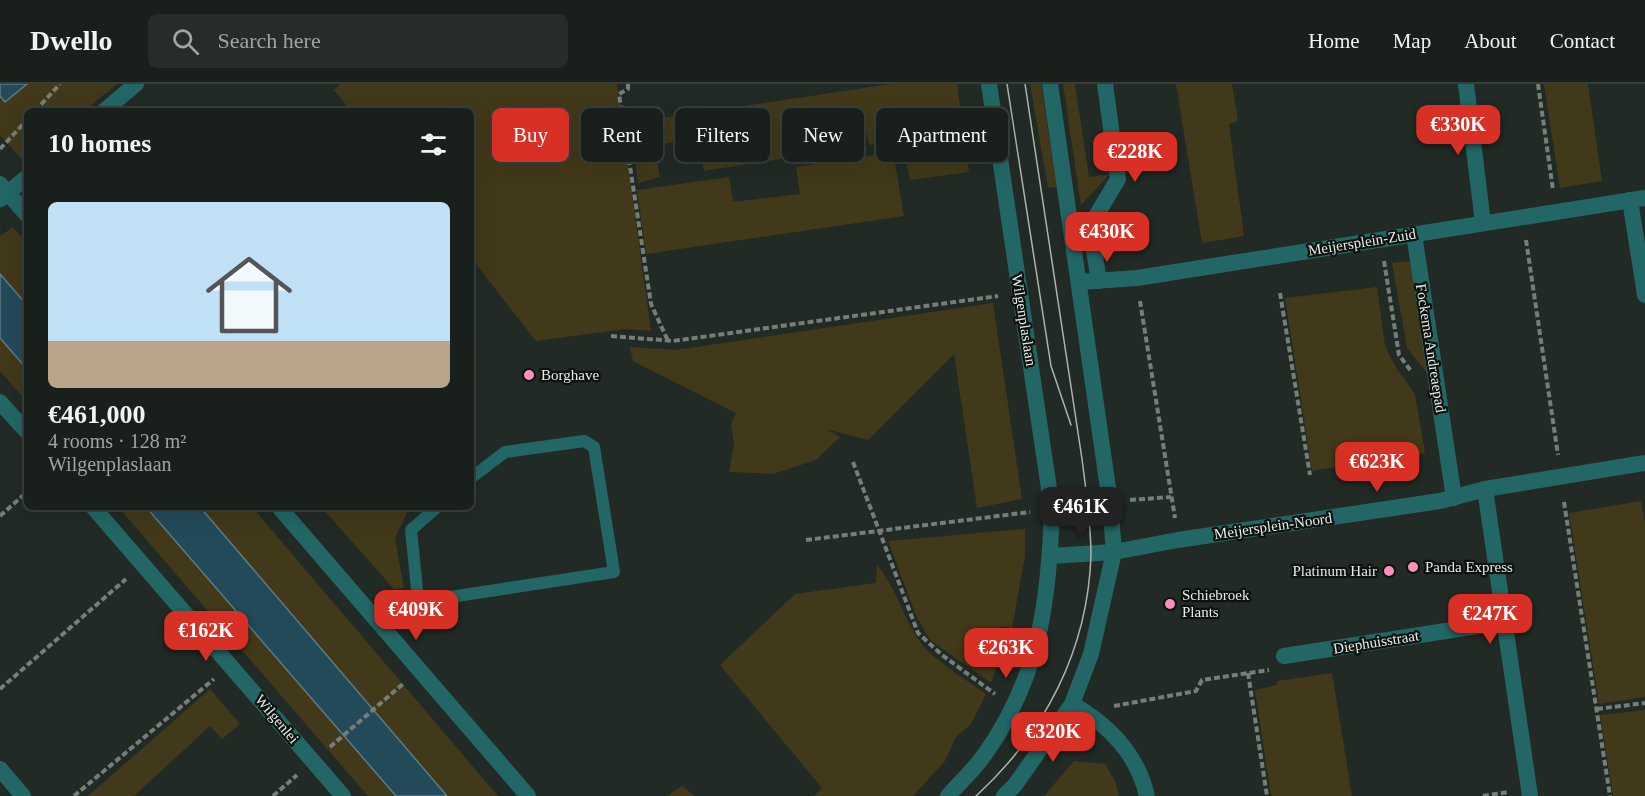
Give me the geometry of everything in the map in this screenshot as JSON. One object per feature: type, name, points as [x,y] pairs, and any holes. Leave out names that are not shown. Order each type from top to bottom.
[{"type":"street","points":[[108,108],[136,84]]},
{"type":"street","name":"Wilgenplaslaan","points":[[948,796],[985,755],[1012,707],[1038,644],[1046,601],[1050,556],[1052,509],[989,84]]},
{"type":"street","points":[[1004,796],[1015,785],[1072,704],[1091,654],[1114,552],[1110,502],[1050,84]]},
{"type":"street","points":[[1099,281],[1090,226],[1118,179],[1105,84]]},
{"type":"street","points":[[1466,84],[1483,223]]},
{"type":"street","points":[[24,179],[3,192],[24,212]]},
{"type":"street","points":[[1637,199],[1645,295]]},
{"type":"street","name":"Meijersplein-Zuid","points":[[1079,282],[1137,278],[1637,199]]},
{"type":"street","name":"Fockema Andreaepad","points":[[1414,234],[1454,498]]},
{"type":"street","points":[[0,402],[24,429]]},
{"type":"street","name":"Meijersplein-Noord","points":[[1114,552],[1178,540],[1454,498],[1485,489],[1645,463]]},
{"type":"street","points":[[1485,489],[1530,796]]},
{"type":"street","name":"Wilgenlei","points":[[96,510],[231,664],[340,795]]},
{"type":"street","points":[[282,510],[528,796]]},
{"type":"street","points":[[1050,556],[1114,552]]},
{"type":"street","name":"Diephuisstraat","points":[[1284,656],[1504,622]]},
{"type":"street","points":[[1072,704],[1096,718],[1121,741],[1140,770],[1147,796]]},
{"type":"street","points":[[0,769],[23,796]]},
{"type":"lane","points":[[385,629],[418,599],[437,599],[614,572],[594,447],[584,441],[505,452],[474,476]]},
{"type":"lane","points":[[418,599],[411,530],[434,510]]},
{"type":"path","points":[[38,108],[60,84]]},
{"type":"path","points":[[628,84],[628,88],[619,94],[651,304],[668,341]]},
{"type":"path","points":[[1538,84],[1556,212]]},
{"type":"path","points":[[0,149],[24,123]]},
{"type":"path","points":[[1523,217],[1562,476]]},
{"type":"path","points":[[1137,278],[1178,540]]},
{"type":"path","points":[[611,336],[668,341],[1020,293]]},
{"type":"path","points":[[1280,293],[1310,475]]},
{"type":"path","points":[[853,462],[918,633],[1012,707]]},
{"type":"path","points":[[0,516],[24,495]]},
{"type":"path","points":[[807,540],[1110,502],[1171,497]]},
{"type":"path","points":[[1564,502],[1610,796]]},
{"type":"path","points":[[0,689],[142,564]]},
{"type":"path","points":[[1096,718],[1116,704],[1196,690],[1202,680],[1276,669],[1284,656]]},
{"type":"path","points":[[74,796],[231,664]]},
{"type":"path","points":[[1248,673],[1267,796]]},
{"type":"path","points":[[332,745],[383,702]]},
{"type":"path","points":[[1596,709],[1645,703]]},
{"type":"path","points":[[273,796],[313,762]]},
{"type":"shaded area","points":[[27,84],[117,84],[88,108],[24,108],[24,162],[0,135],[0,96],[6,102]]},
{"type":"shaded area","points":[[341,84],[617,84],[620,108],[581,108],[581,162],[628,162],[651,331],[626,329],[536,341],[474,262],[474,108],[349,108],[334,90]]},
{"type":"shaded area","points":[[891,84],[957,84],[960,108],[876,108],[876,144],[869,145],[864,108],[782,108],[782,159],[770,161],[770,108],[730,108]]},
{"type":"shaded area","points":[[1030,84],[1041,84],[1057,187],[1048,188]]},
{"type":"shaded area","points":[[1063,84],[1075,84],[1089,177],[1110,174],[1081,205]]},
{"type":"shaded area","points":[[1176,84],[1232,84],[1238,121],[1229,124],[1244,236],[1202,243]]},
{"type":"shaded area","points":[[1544,84],[1588,84],[1602,181],[1560,188]]},
{"type":"shaded area","points":[[675,116],[675,142],[663,144],[663,118]]},
{"type":"shaded area","points":[[876,155],[876,162],[895,162],[904,216],[646,254],[637,190],[729,177],[733,202],[800,194],[796,167],[828,162],[864,162],[864,156]]},
{"type":"shaded area","points":[[635,162],[657,162],[660,177],[638,183]]},
{"type":"shaded area","points":[[702,162],[761,162],[704,171]]},
{"type":"shaded area","points":[[906,162],[968,162],[969,172],[910,180]]},
{"type":"shaded area","points":[[13,227],[24,240],[24,302],[0,274],[0,236]]},
{"type":"shaded area","points":[[1410,261],[1430,377],[1407,348],[1392,263]]},
{"type":"shaded area","points":[[1377,287],[1385,346],[1396,368],[1415,394],[1425,453],[1312,471],[1285,298]]},
{"type":"shaded area","points":[[993,303],[1022,499],[977,508],[954,354],[868,440],[826,429],[840,437],[816,460],[773,474],[729,472],[734,444],[731,424],[736,413],[633,361],[630,347],[676,350]]},
{"type":"shaded area","points":[[0,338],[24,366],[24,399],[0,371]]},
{"type":"shaded area","points":[[1641,501],[1645,524],[1645,697],[1599,704],[1569,513]]},
{"type":"shaded area","points":[[121,510],[149,510],[396,796],[368,796]]},
{"type":"shaded area","points":[[203,510],[255,510],[498,796],[447,796]]},
{"type":"shaded area","points":[[324,510],[409,510],[395,538],[404,588],[394,589]]},
{"type":"shaded area","points":[[1025,529],[1025,556],[1012,628],[1001,626],[997,643],[1004,645],[991,683],[930,640],[915,613],[888,541]]},
{"type":"shaded area","points":[[877,565],[889,581],[921,643],[957,674],[986,694],[971,724],[956,737],[945,761],[913,796],[814,796],[822,788],[720,665],[795,594],[876,583]]},
{"type":"shaded area","points":[[1332,673],[1352,796],[1271,796],[1255,690],[1277,685],[1278,681]]},
{"type":"shaded area","points":[[210,689],[240,724],[222,739],[210,726],[134,796],[88,796]]},
{"type":"shaded area","points":[[1645,710],[1645,796],[1613,796],[1600,715]]},
{"type":"shaded area","points":[[1074,761],[1105,764],[1115,781],[1119,796],[1044,796]]},
{"type":"shaded area","points":[[682,786],[695,796],[667,796]]},
{"type":"water","points":[[0,84],[27,84],[5,102],[0,96]]},
{"type":"water","points":[[0,274],[24,302],[24,366],[0,338]]},
{"type":"water","points":[[149,510],[203,510],[447,796],[396,796]]},
{"type":"tram line","points":[[1007,84],[1051,366],[1071,425]]},
{"type":"tram line","points":[[976,796],[1023,745],[1042,717],[1058,687],[1081,623],[1088,590],[1091,555],[1082,459],[1025,84]]},
{"type":"place","name":"Borghave","points":[[529,375]]},
{"type":"place","name":"Panda Express","points":[[1413,567]]},
{"type":"place","name":"Platinum Hair","points":[[1389,571]]},
{"type":"place","name":"Schiebroek Plants","points":[[1170,604]]}]
